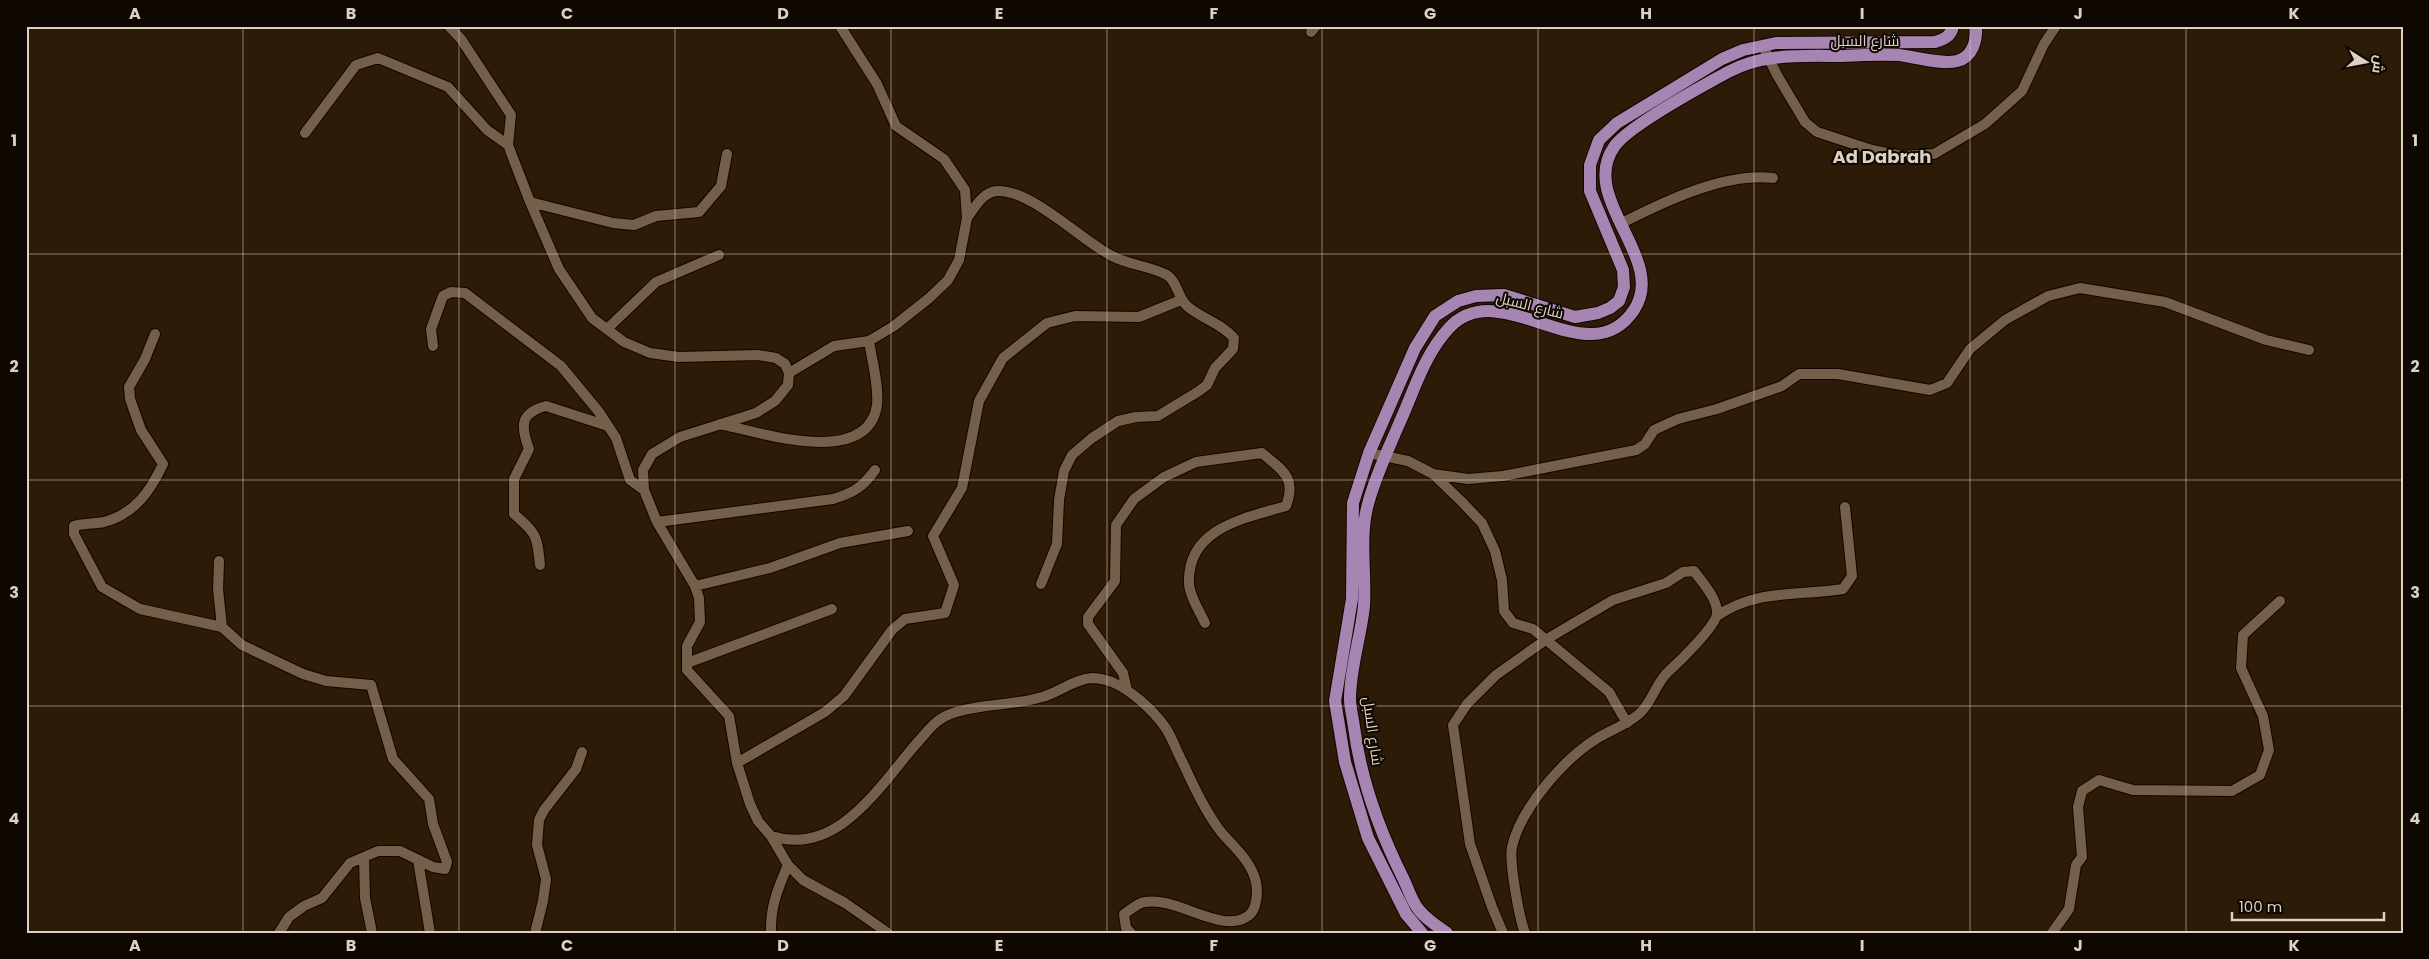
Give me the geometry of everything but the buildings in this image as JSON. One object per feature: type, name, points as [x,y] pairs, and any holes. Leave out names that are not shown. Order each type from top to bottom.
[{"type":"main road","name":"شارع السبل","points":[[1422,933],[1406,914],[1368,838],[1345,762],[1335,701],[1352,599],[1352,503],[1369,453],[1415,348],[1435,316],[1458,301],[1476,296],[1504,295],[1574,317],[1598,313],[1610,308],[1619,301],[1624,287],[1623,270],[1590,191],[1590,165],[1599,140],[1617,123],[1722,59],[1743,50],[1776,43],[1935,42],[1944,39],[1952,33],[1953,26]]},
{"type":"main road","name":"شارع السبل","points":[[1447,933],[1419,910],[1382,836],[1358,759],[1350,698],[1364,606],[1367,506],[1430,351],[1451,325],[1464,315],[1480,310],[1500,312],[1566,331],[1600,335],[1622,325],[1636,308],[1642,290],[1640,269],[1605,185],[1606,163],[1614,146],[1629,131],[1729,72],[1750,62],[1780,56],[1896,55],[1956,61],[1967,55],[1973,48],[1977,37],[1976,26]]},
{"type":"street","points":[[449,26],[466,46],[511,115],[508,145],[530,202],[559,269],[592,318],[624,342],[650,353],[679,358],[758,355],[776,358],[785,364],[789,374],[788,385],[775,401],[756,413],[680,437],[652,454],[644,470],[644,490],[657,522],[694,586],[698,598],[700,622],[687,646],[687,670],[729,716],[737,763],[758,821],[771,836],[788,865],[803,880],[853,908],[888,933]]},
{"type":"street","points":[[789,374],[834,346],[869,341],[894,326],[948,280],[959,260],[967,218],[965,190],[944,159],[896,126],[877,84],[840,26]]},
{"type":"street","points":[[1763,46],[1768,59],[1805,122],[1816,132],[1872,150],[1902,156],[1934,154],[1985,124],[2022,91],[2044,44],[2056,26]]},
{"type":"street","points":[[305,133],[356,65],[378,58],[448,87],[486,130],[508,145]]},
{"type":"street","points":[[530,202],[613,223],[634,225],[656,216],[699,212],[721,186],[727,154]]},
{"type":"street","points":[[1620,224],[1668,200],[1697,190],[1758,176],[1773,178]]},
{"type":"street","points":[[967,218],[984,196],[996,191],[1009,192],[1029,201],[1113,256],[1168,276],[1178,290],[1181,300],[1189,308],[1226,329],[1234,338],[1233,349],[1215,368],[1207,385],[1168,412],[1158,416],[1136,417],[1118,421],[1092,438],[1072,455],[1064,471],[1059,500],[1057,544],[1054,558],[1041,584]]},
{"type":"street","points":[[607,328],[656,282],[719,255]]},
{"type":"street","points":[[1433,474],[1468,479],[1502,476],[1636,450],[1645,444],[1654,430],[1678,419],[1717,409],[1782,386],[1799,374],[1838,374],[1930,390],[1947,383],[1970,349],[2005,320],[2048,296],[2080,288],[2165,302],[2266,340],[2309,350]]},
{"type":"street","points":[[433,346],[431,329],[443,296],[451,292],[465,293],[561,366],[599,412],[616,438],[630,480],[644,490]]},
{"type":"street","points":[[737,763],[825,712],[844,696],[892,630],[905,619],[945,613],[954,585],[933,536],[962,488],[979,401],[1003,358],[1048,323],[1075,316],[1139,317],[1181,300]]},
{"type":"street","points":[[154,334],[145,359],[129,387],[130,399],[142,430],[164,464],[153,486],[141,501],[118,517],[103,522],[74,526],[74,534],[102,586],[140,609],[222,627],[242,645],[303,674],[326,681],[371,685],[393,759],[429,799],[433,824],[447,862],[445,869],[433,867],[400,851],[378,851],[364,856],[350,863],[322,898],[304,906],[290,917],[279,933]]},
{"type":"street","points":[[720,424],[806,442],[835,442],[852,438],[869,424],[877,406],[869,341]]},
{"type":"street","points":[[540,565],[538,541],[534,531],[514,514],[514,479],[528,449],[522,430],[524,419],[536,408],[546,406],[608,426]]},
{"type":"street","points":[[1127,690],[1123,673],[1088,624],[1088,617],[1115,580],[1116,525],[1134,498],[1164,477],[1196,462],[1262,453],[1285,472],[1292,491],[1286,506],[1229,523],[1201,542],[1191,566],[1189,585],[1205,623]]},
{"type":"street","points":[[1369,453],[1408,461],[1433,474],[1482,523],[1495,552],[1502,580],[1504,611],[1513,624],[1533,629],[1609,692],[1627,724]]},
{"type":"street","points":[[657,522],[833,499],[854,492],[867,483],[875,470]]},
{"type":"street","points":[[1525,933],[1519,915],[1512,849],[1522,817],[1570,759],[1596,739],[1627,724],[1641,712],[1667,673],[1687,656],[1717,616],[1731,606],[1758,597],[1843,589],[1852,576],[1845,506]]},
{"type":"street","points":[[694,586],[770,568],[840,543],[908,531]]},
{"type":"street","points":[[219,561],[218,589],[222,627]]},
{"type":"street","points":[[1503,933],[1492,908],[1470,844],[1453,725],[1467,704],[1496,675],[1547,639],[1613,600],[1666,583],[1683,572],[1694,571],[1717,606],[1717,616]]},
{"type":"street","points":[[2052,933],[2069,909],[2076,865],[2082,857],[2078,807],[2082,791],[2099,780],[2133,790],[2232,791],[2260,775],[2269,750],[2263,716],[2241,668],[2243,635],[2280,601]]},
{"type":"street","points":[[687,663],[832,609]]},
{"type":"street","points":[[771,836],[788,841],[807,840],[827,834],[849,820],[932,724],[951,714],[977,706],[1041,698],[1091,678],[1110,682],[1127,690],[1165,727],[1195,787],[1220,830],[1245,858],[1256,883],[1255,906],[1248,916],[1237,921],[1208,918],[1187,908],[1148,901],[1140,903],[1124,914],[1125,931]]},
{"type":"street","points":[[535,933],[546,879],[537,845],[539,820],[544,810],[576,769],[582,752]]},
{"type":"street","points":[[364,856],[366,898],[372,933]]},
{"type":"street","points":[[418,860],[430,933]]},
{"type":"street","points":[[771,933],[770,919],[775,895],[788,865]]},
{"type":"district","name":"Ad Dabrah","points":[[1882,156]]}]
